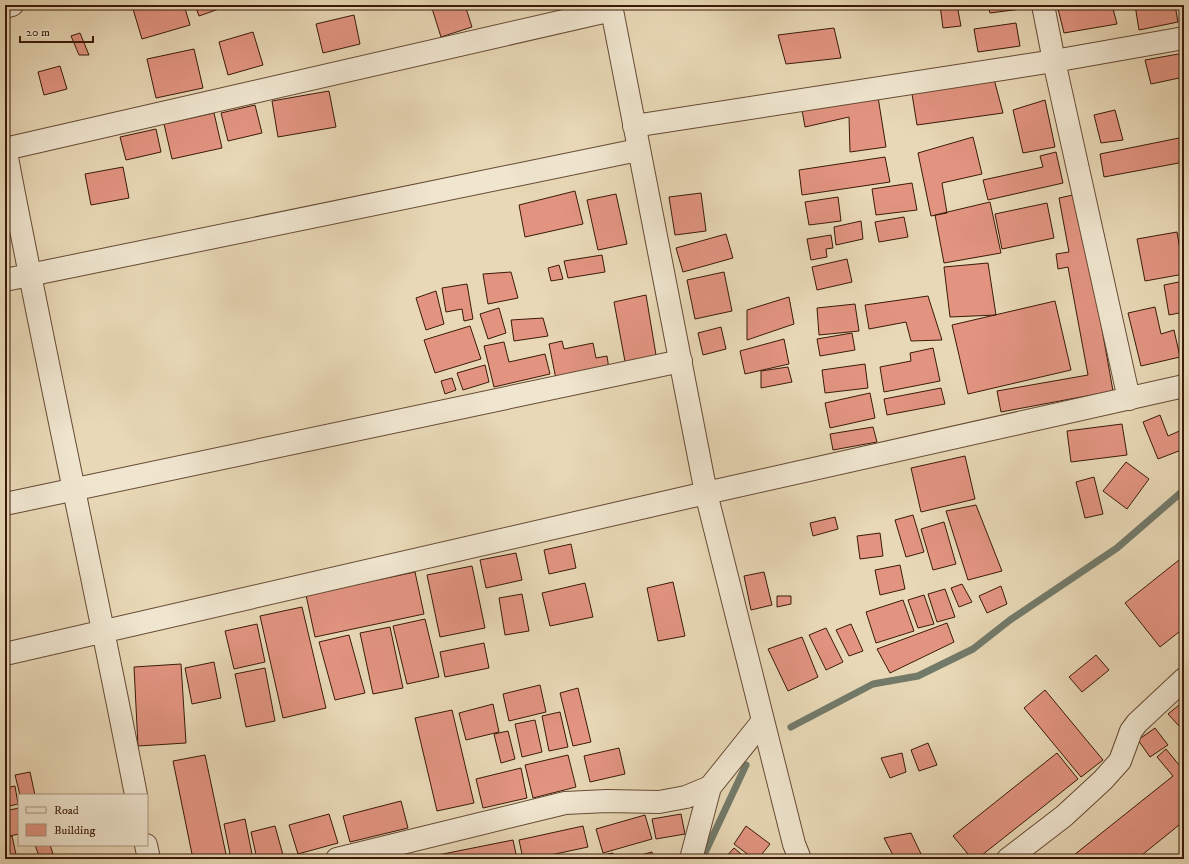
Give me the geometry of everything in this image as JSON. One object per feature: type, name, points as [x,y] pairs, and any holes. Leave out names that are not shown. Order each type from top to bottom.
[{"type":"street","points":[[5,7],[12,5]]},
{"type":"street","points":[[1043,5],[1129,399]]},
{"type":"street","points":[[136,794],[75,489],[29,275],[5,148],[612,8],[638,150],[706,493],[794,844],[800,859]]},
{"type":"street","points":[[634,126],[1054,61],[1184,38]]},
{"type":"street","points":[[5,280],[638,150]]},
{"type":"street","points":[[5,504],[681,361]]},
{"type":"street","points":[[5,654],[706,493],[1184,386]]},
{"type":"street","points":[[1008,859],[1064,816],[1103,780],[1120,761],[1131,731],[1137,723],[1184,679]]},
{"type":"street","points":[[691,859],[710,788],[763,721]]},
{"type":"street","points":[[337,859],[565,803],[607,801],[659,802],[686,797],[710,788]]},
{"type":"street","points":[[146,846],[149,859]]},
{"type":"building","points":[[147,5],[184,5],[190,25],[142,39],[133,9]]},
{"type":"building","points":[[195,5],[230,5],[199,16]]},
{"type":"building","points":[[431,5],[465,5],[472,27],[441,37]]},
{"type":"building","points":[[940,5],[957,5],[961,26],[943,28]]},
{"type":"building","points":[[988,5],[1020,5],[1021,9],[990,13]]},
{"type":"building","points":[[1057,5],[1112,5],[1117,24],[1064,33]]},
{"type":"building","points":[[1135,5],[1175,5],[1178,22],[1139,30]]},
{"type":"building","points":[[354,15],[360,44],[323,53],[316,24]]},
{"type":"building","points":[[1016,23],[1020,46],[978,52],[974,29]]},
{"type":"building","points":[[834,28],[841,58],[786,64],[778,35]]},
{"type":"building","points":[[253,32],[263,65],[228,75],[219,42]]},
{"type":"building","points":[[80,33],[89,55],[79,55],[71,36]]},
{"type":"building","points":[[194,49],[203,88],[156,98],[147,59]]},
{"type":"building","points":[[1184,53],[1184,77],[1151,84],[1145,60]]},
{"type":"building","points":[[60,66],[67,89],[44,95],[38,72]]},
{"type":"building","points":[[994,79],[1003,113],[917,125],[912,94]]},
{"type":"building","points":[[329,91],[336,127],[278,137],[272,101]]},
{"type":"building","points":[[878,97],[886,147],[850,152],[849,117],[805,127],[802,110]]},
{"type":"building","points":[[1045,100],[1055,147],[1023,153],[1013,110]]},
{"type":"building","points":[[255,105],[262,133],[228,141],[221,113]]},
{"type":"building","points":[[1115,110],[1123,140],[1101,143],[1094,115]]},
{"type":"building","points":[[214,113],[222,148],[172,159],[164,124]]},
{"type":"building","points":[[156,129],[161,152],[126,160],[120,137]]},
{"type":"building","points":[[973,137],[982,174],[942,183],[947,213],[931,216],[918,153]]},
{"type":"building","points":[[1184,137],[1184,162],[1104,177],[1100,154]]},
{"type":"building","points":[[1056,152],[1063,183],[988,200],[983,180],[1043,167],[1040,156]]},
{"type":"building","points":[[885,157],[890,182],[802,195],[799,170]]},
{"type":"building","points":[[123,167],[129,198],[91,205],[85,174]]},
{"type":"building","points":[[912,183],[917,210],[876,215],[872,189]]},
{"type":"building","points":[[575,191],[583,224],[525,237],[519,205]]},
{"type":"building","points":[[701,193],[706,231],[675,235],[669,197]]},
{"type":"building","points":[[616,194],[627,244],[598,250],[587,200]]},
{"type":"building","points":[[1078,194],[1113,391],[1001,412],[997,391],[1088,375],[1068,267],[1058,269],[1056,254],[1069,252],[1059,198]]},
{"type":"building","points":[[838,197],[841,221],[809,225],[805,202]]},
{"type":"building","points":[[990,202],[1001,253],[944,263],[935,215]]},
{"type":"building","points":[[1047,203],[1054,238],[1002,249],[995,214]]},
{"type":"building","points":[[904,217],[908,237],[879,242],[875,222]]},
{"type":"building","points":[[861,221],[863,239],[836,245],[834,227]]},
{"type":"building","points":[[1177,232],[1184,274],[1145,281],[1137,239]]},
{"type":"building","points":[[726,234],[733,258],[683,272],[676,248]]},
{"type":"building","points":[[831,235],[833,248],[826,249],[827,257],[811,260],[807,239]]},
{"type":"building","points":[[602,255],[605,272],[568,278],[564,261]]},
{"type":"building","points":[[847,259],[852,282],[817,290],[812,267]]},
{"type":"building","points":[[988,263],[996,315],[950,317],[944,267]]},
{"type":"building","points":[[559,265],[563,279],[551,281],[548,268]]},
{"type":"building","points":[[511,272],[518,298],[488,304],[483,274]]},
{"type":"building","points":[[724,272],[732,311],[695,319],[687,280]]},
{"type":"building","points":[[1184,281],[1184,312],[1169,315],[1164,285]]},
{"type":"building","points":[[467,284],[473,319],[464,321],[462,309],[446,312],[442,288]]},
{"type":"building","points":[[436,291],[444,324],[426,330],[416,298]]},
{"type":"building","points":[[646,295],[657,361],[626,367],[614,302]]},
{"type":"building","points":[[928,296],[942,340],[911,341],[906,322],[869,329],[865,305]]},
{"type":"building","points":[[789,297],[794,324],[747,340],[747,310]]},
{"type":"building","points":[[1055,301],[1071,370],[968,394],[952,325]]},
{"type":"building","points":[[855,304],[859,331],[819,335],[817,308]]},
{"type":"building","points":[[1155,307],[1161,334],[1174,330],[1180,357],[1141,366],[1128,313]]},
{"type":"building","points":[[499,308],[506,333],[488,339],[480,314]]},
{"type":"building","points":[[543,318],[548,336],[514,341],[511,320]]},
{"type":"building","points":[[470,326],[481,359],[435,373],[424,340]]},
{"type":"building","points":[[721,327],[726,349],[703,355],[698,333]]},
{"type":"building","points":[[852,333],[855,350],[820,356],[817,339]]},
{"type":"building","points":[[784,339],[789,364],[745,374],[740,351]]},
{"type":"building","points":[[562,341],[564,349],[593,343],[596,358],[607,356],[609,369],[556,379],[549,344]]},
{"type":"building","points":[[504,342],[509,362],[545,354],[550,374],[494,387],[484,346]]},
{"type":"building","points":[[933,348],[940,381],[884,392],[880,367],[911,361],[910,353]]},
{"type":"building","points":[[865,364],[868,388],[825,393],[822,370]]},
{"type":"building","points":[[485,365],[489,382],[463,390],[457,373]]},
{"type":"building","points":[[788,367],[792,382],[761,388],[761,371]]},
{"type":"building","points":[[452,378],[456,390],[445,394],[441,381]]},
{"type":"building","points":[[941,388],[945,404],[887,415],[884,399]]},
{"type":"building","points":[[870,393],[875,418],[830,428],[825,403]]},
{"type":"building","points":[[1160,415],[1168,436],[1184,429],[1184,449],[1158,459],[1143,422]]},
{"type":"building","points":[[1122,424],[1127,455],[1071,462],[1067,431]]},
{"type":"building","points":[[873,427],[877,442],[833,450],[830,434]]},
{"type":"building","points":[[965,456],[975,499],[921,512],[911,468]]},
{"type":"building","points":[[1126,462],[1149,479],[1127,509],[1103,491]]},
{"type":"building","points":[[1094,477],[1103,514],[1085,518],[1076,482]]},
{"type":"building","points":[[976,505],[1002,571],[968,580],[946,511]]},
{"type":"building","points":[[913,515],[924,552],[906,557],[895,520]]},
{"type":"building","points":[[835,517],[838,529],[813,536],[810,523]]},
{"type":"building","points":[[944,522],[956,564],[933,570],[921,529]]},
{"type":"building","points":[[880,533],[883,556],[860,559],[857,536]]},
{"type":"building","points":[[571,544],[576,568],[549,574],[544,550]]},
{"type":"building","points":[[516,553],[522,580],[486,588],[480,560]]},
{"type":"building","points":[[1184,556],[1184,628],[1160,647],[1125,603]]},
{"type":"building","points":[[900,565],[905,589],[880,595],[875,570]]},
{"type":"building","points":[[472,566],[485,628],[440,637],[427,575]]},
{"type":"building","points":[[415,572],[424,614],[315,637],[306,595]]},
{"type":"building","points":[[764,572],[772,605],[751,610],[744,576]]},
{"type":"building","points":[[673,582],[685,636],[658,641],[647,588]]},
{"type":"building","points":[[585,583],[593,617],[550,626],[542,593]]},
{"type":"building","points":[[962,584],[972,602],[959,607],[951,588]]},
{"type":"building","points":[[1001,586],[1007,604],[987,613],[979,596]]},
{"type":"building","points":[[945,589],[955,617],[937,622],[928,594]]},
{"type":"building","points":[[522,594],[529,631],[505,635],[499,598]]},
{"type":"building","points":[[924,595],[934,624],[918,628],[908,600]]},
{"type":"building","points":[[777,596],[791,596],[791,604],[777,607]]},
{"type":"building","points":[[903,600],[914,631],[876,643],[866,612]]},
{"type":"building","points":[[302,607],[326,708],[283,718],[260,616]]},
{"type":"building","points":[[425,619],[439,677],[407,684],[393,626]]},
{"type":"building","points":[[947,623],[954,642],[890,673],[877,649]]},
{"type":"building","points":[[257,624],[265,662],[234,669],[225,631]]},
{"type":"building","points":[[851,624],[863,651],[849,656],[836,630]]},
{"type":"building","points":[[390,627],[403,688],[373,694],[360,633]]},
{"type":"building","points":[[826,628],[843,662],[826,670],[809,635]]},
{"type":"building","points":[[349,635],[365,693],[335,700],[319,642]]},
{"type":"building","points":[[802,637],[818,677],[788,691],[768,649]]},
{"type":"building","points":[[484,643],[489,668],[445,677],[440,652]]},
{"type":"building","points":[[1096,655],[1109,670],[1082,692],[1069,677]]},
{"type":"building","points":[[214,662],[221,698],[192,704],[185,668]]},
{"type":"building","points":[[181,664],[186,743],[138,746],[134,667]]},
{"type":"building","points":[[265,668],[275,721],[246,727],[235,674]]},
{"type":"building","points":[[540,685],[546,712],[509,721],[503,694]]},
{"type":"building","points":[[578,688],[591,742],[573,746],[560,693]]},
{"type":"building","points":[[1045,690],[1103,760],[1081,777],[1024,708]]},
{"type":"building","points":[[1184,701],[1184,722],[1179,726],[1168,714]]},
{"type":"building","points":[[493,704],[499,732],[466,740],[459,713]]},
{"type":"building","points":[[452,710],[474,803],[437,811],[415,718]]},
{"type":"building","points":[[560,712],[568,747],[549,751],[542,716]]},
{"type":"building","points":[[535,720],[542,752],[522,757],[515,724]]},
{"type":"building","points":[[1155,728],[1168,745],[1150,757],[1138,740]]},
{"type":"building","points":[[508,731],[515,759],[501,763],[494,734]]},
{"type":"building","points":[[928,743],[937,765],[919,771],[911,750]]},
{"type":"building","points":[[619,748],[625,774],[590,782],[584,756]]},
{"type":"building","points":[[1166,749],[1184,771],[1184,821],[1137,859],[1069,859],[1173,776],[1157,757]]},
{"type":"building","points":[[902,753],[906,772],[890,778],[881,758]]},
{"type":"building","points":[[1057,753],[1078,779],[977,859],[972,859],[953,836]]},
{"type":"building","points":[[205,755],[227,859],[193,859],[173,761]]},
{"type":"building","points":[[568,755],[576,787],[533,798],[525,765]]},
{"type":"building","points":[[521,768],[527,798],[483,808],[476,779]]},
{"type":"building","points":[[30,772],[35,794],[20,794],[15,775]]},
{"type":"building","points":[[15,786],[18,804],[5,807],[5,788]]},
{"type":"building","points":[[401,801],[408,828],[350,842],[343,816]]},
{"type":"building","points":[[18,808],[18,834],[5,837],[5,811]]},
{"type":"building","points":[[329,814],[338,843],[298,854],[289,825]]},
{"type":"building","points":[[681,814],[685,834],[656,839],[652,819]]},
{"type":"building","points":[[645,815],[652,839],[603,853],[596,829]]},
{"type":"building","points":[[245,819],[253,859],[231,859],[224,824]]},
{"type":"building","points":[[275,826],[283,855],[268,859],[257,859],[251,832]]},
{"type":"building","points":[[583,826],[588,847],[532,859],[523,859],[519,840]]},
{"type":"building","points":[[746,826],[770,844],[758,859],[754,859],[734,844]]},
{"type":"building","points":[[911,833],[922,856],[915,859],[895,859],[884,838]]},
{"type":"building","points":[[12,836],[17,859],[5,859],[5,838]]},
{"type":"building","points":[[513,840],[517,859],[418,859]]},
{"type":"building","points":[[35,846],[50,846],[54,857],[49,859],[40,859]]},
{"type":"building","points":[[734,848],[747,859],[724,859]]},
{"type":"building","points":[[652,852],[654,859],[626,859]]},
{"type":"building","points":[[613,853],[614,859],[590,858]]},
{"type":"waterway","points":[[791,727],[873,684],[918,676],[973,649],[1010,620],[1117,548],[1184,490]]},
{"type":"waterway","points":[[702,859],[746,765]]}]
